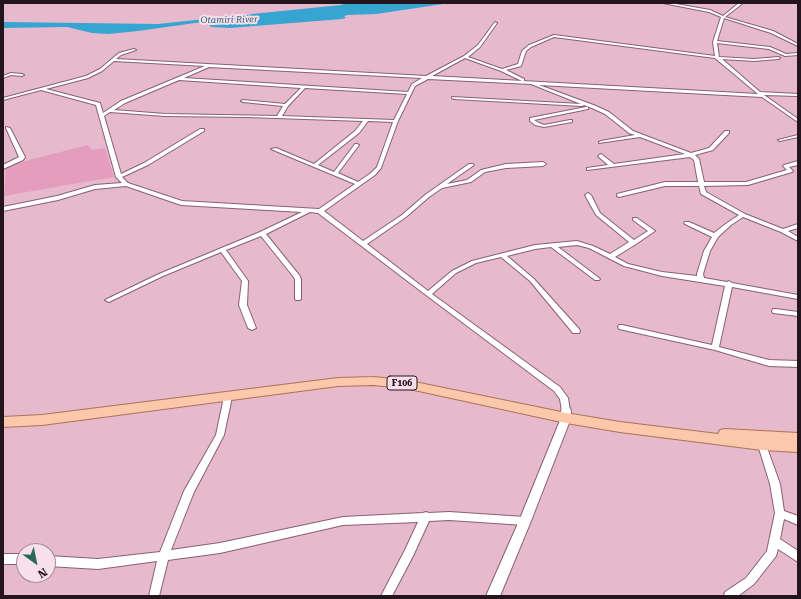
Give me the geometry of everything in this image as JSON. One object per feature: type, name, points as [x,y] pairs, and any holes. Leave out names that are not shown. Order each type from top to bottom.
[{"type":"main road","name":"F106","points":[[3,416],[45,413],[338,376],[374,374],[407,378],[620,427],[762,445],[798,447]]},
{"type":"main road","name":"F106","points":[[3,422],[42,420],[338,382],[373,381],[405,384],[566,414],[726,434],[798,438]]},
{"type":"street","points":[[665,3],[704,10],[772,32],[798,45]]},
{"type":"street","points":[[741,3],[723,17],[715,42],[717,57],[761,94],[798,121]]},
{"type":"street","points":[[3,209],[58,198],[95,187],[126,184],[181,203],[320,211],[359,184],[379,167],[396,121],[413,85],[465,57],[479,46],[495,23]]},
{"type":"street","points":[[502,70],[520,65],[524,51],[530,46],[554,36],[717,57],[754,60],[778,58]]},
{"type":"street","points":[[715,42],[770,48],[785,55],[798,54]]},
{"type":"street","points":[[3,99],[87,76],[101,70],[120,54],[134,50]]},
{"type":"street","points":[[465,57],[502,70],[525,81],[594,107],[607,114],[625,129],[639,136],[692,155],[696,159],[700,184],[704,194],[743,215],[783,230],[798,239]]},
{"type":"street","points":[[112,60],[798,95]]},
{"type":"street","points":[[101,116],[124,102],[209,66]]},
{"type":"street","points":[[3,77],[9,74],[22,75]]},
{"type":"street","points":[[178,79],[303,88],[409,93]]},
{"type":"street","points":[[279,117],[286,105],[303,88]]},
{"type":"street","points":[[40,89],[63,96],[96,103],[119,177],[126,184]]},
{"type":"street","points":[[454,98],[588,105]]},
{"type":"street","points":[[243,101],[286,105]]},
{"type":"street","points":[[570,121],[544,126],[537,124],[532,121],[532,119],[564,111],[594,107]]},
{"type":"street","points":[[111,111],[165,115],[396,121]]},
{"type":"street","points":[[314,166],[357,132],[366,121]]},
{"type":"street","points":[[3,167],[22,159],[8,128]]},
{"type":"street","points":[[119,177],[146,164],[202,130]]},
{"type":"street","points":[[589,169],[692,155],[711,149],[727,132]]},
{"type":"street","points":[[600,142],[639,136]]},
{"type":"street","points":[[780,140],[798,136]]},
{"type":"street","points":[[334,174],[357,145]]},
{"type":"street","points":[[274,150],[359,184]]},
{"type":"street","points":[[601,156],[613,166]]},
{"type":"street","points":[[619,195],[665,184],[746,184],[788,172],[790,171],[786,166],[798,163]]},
{"type":"street","points":[[441,188],[469,180],[483,171],[506,166],[543,164]]},
{"type":"street","points":[[362,244],[404,216],[426,196],[441,188],[471,165]]},
{"type":"street","points":[[588,195],[598,214],[634,243]]},
{"type":"street","points":[[109,300],[161,275],[223,250],[308,211]]},
{"type":"street","points":[[320,211],[428,294],[557,389],[564,398],[566,414],[525,521],[494,596]]},
{"type":"street","points":[[700,279],[707,251],[715,236],[743,215]]},
{"type":"street","points":[[610,257],[652,231],[635,219]]},
{"type":"street","points":[[687,223],[715,236]]},
{"type":"street","points":[[783,230],[798,226]]},
{"type":"street","points":[[262,233],[296,275],[298,280],[298,299]]},
{"type":"street","points":[[428,294],[462,267],[535,247],[584,244],[626,265],[648,271],[730,283],[798,297]]},
{"type":"street","points":[[553,246],[597,280]]},
{"type":"street","points":[[223,250],[245,281],[243,305],[252,328]]},
{"type":"street","points":[[502,255],[532,280],[576,331]]},
{"type":"street","points":[[715,348],[730,283]]},
{"type":"street","points":[[776,311],[798,314]]},
{"type":"street","points":[[622,327],[715,348],[765,362],[798,364]]},
{"type":"street","points":[[154,596],[164,556],[189,491],[220,435],[228,397]]},
{"type":"street","points":[[729,596],[750,582],[772,553],[780,513],[775,484],[762,445]]},
{"type":"street","points":[[780,513],[798,521]]},
{"type":"street","points":[[386,596],[409,553],[426,516]]},
{"type":"street","points":[[56,561],[98,564],[164,556],[220,548],[343,521],[449,516],[525,521]]},
{"type":"street","points":[[774,540],[798,557]]},
{"type":"street","points":[[3,559],[16,559]]},
{"type":"shaded area","points":[[88,145],[92,150],[105,148],[114,177],[4,196],[6,166]]},
{"type":"water","name":"Otamiri River","points":[[347,3],[450,3],[376,14],[348,15],[344,16],[346,18],[342,19],[230,28],[211,27],[208,23],[202,22],[108,34],[92,33],[67,27],[3,28],[3,22],[158,24],[205,19],[230,19],[252,14],[341,5]]}]
